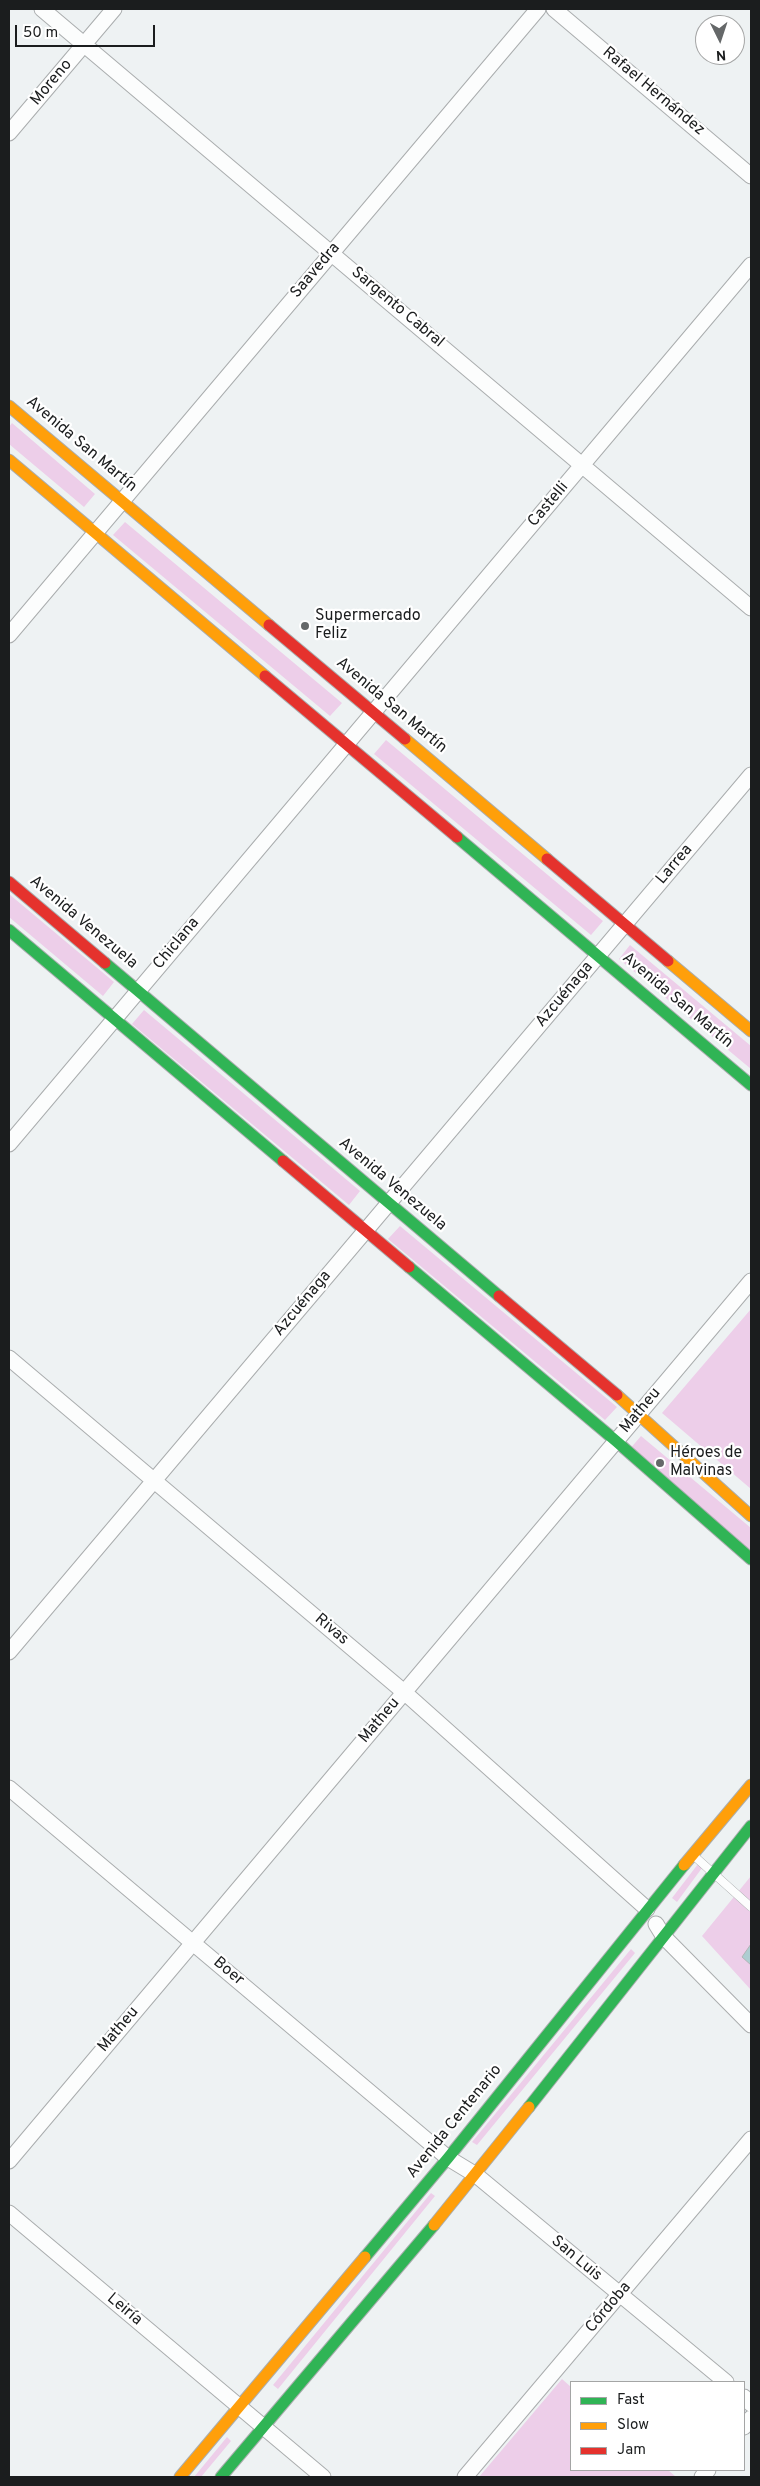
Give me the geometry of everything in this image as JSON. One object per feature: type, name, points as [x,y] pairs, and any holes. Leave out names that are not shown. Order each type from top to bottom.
[{"type":"street","name":"Sargento Cabral","points":[[42,9],[751,608]]},
{"type":"street","name":"Moreno","points":[[9,134],[114,9]]},
{"type":"street","name":"Saavedra","points":[[9,634],[538,9]]},
{"type":"street","name":"Rafael Hernández","points":[[554,9],[751,176]]},
{"type":"street","name":"Castelli","points":[[346,744],[751,265]]},
{"type":"street","name":"Avenida San Martín","points":[[9,406],[751,1031]]},
{"type":"street","name":"Avenida San Martín","points":[[9,460],[751,1085]]},
{"type":"street","name":"Chiclana","points":[[9,1144],[346,744]]},
{"type":"street","name":"Larrea","points":[[598,956],[751,775]]},
{"type":"street","name":"Avenida Venezuela","points":[[9,882],[639,1414],[751,1516]]},
{"type":"street","points":[[9,930],[616,1442],[751,1559]]},
{"type":"street","name":"Azcuénaga","points":[[9,1652],[598,956]]},
{"type":"street","name":"Matheu","points":[[9,2161],[751,1281]]},
{"type":"street","name":"Rivas","points":[[9,1358],[404,1692],[647,1910]]},
{"type":"street","name":"Avenida Centenario","points":[[180,2477],[448,2158],[647,1910],[751,1785]]},
{"type":"street","name":"Boer","points":[[9,1788],[448,2158]]},
{"type":"street","points":[[221,2477],[476,2175],[660,1930],[714,1873],[751,1826]]},
{"type":"street","points":[[647,1910],[660,1930],[751,2025]]},
{"type":"street","name":"Córdoba","points":[[466,2477],[751,2139]]},
{"type":"street","name":"San Luis","points":[[448,2158],[476,2175],[725,2381]]},
{"type":"street","name":"Leiría","points":[[9,2213],[323,2477]]},
{"type":"lane","points":[[693,1855],[751,1906]]},
{"type":"shaded area","points":[[12,423],[95,494],[84,507],[9,444],[9,427]]},
{"type":"shaded area","points":[[125,522],[342,703],[330,716],[113,535]]},
{"type":"shaded area","points":[[386,740],[603,921],[591,935],[374,754]]},
{"type":"shaded area","points":[[9,894],[114,982],[103,996],[9,917]]},
{"type":"shaded area","points":[[630,945],[751,1046],[751,1069],[619,959]]},
{"type":"shaded area","points":[[144,1010],[360,1191],[349,1205],[132,1024]]},
{"type":"shaded area","points":[[400,1226],[617,1407],[605,1420],[388,1239]]},
{"type":"shaded area","points":[[751,1309],[751,1489],[662,1413]]},
{"type":"shaded area","points":[[641,1436],[751,1528],[751,1551],[629,1450]]},
{"type":"shaded area","points":[[698,1864],[702,1868],[677,1902],[672,1898]]},
{"type":"shaded area","points":[[751,1876],[751,1990],[702,1936]]},
{"type":"shaded area","points":[[631,1949],[635,1953],[477,2145],[472,2142]]},
{"type":"shaded area","points":[[431,2193],[435,2196],[278,2389],[273,2385]]},
{"type":"shaded area","points":[[562,2379],[570,2386],[570,2471],[669,2471],[676,2477],[479,2477]]},
{"type":"shaded area","points":[[227,2437],[231,2441],[201,2477],[194,2477]]},
{"type":"building","points":[[751,1944],[751,1965],[742,1957]]},
{"type":"traffic: fast","points":[[457,837],[751,1085]]},
{"type":"traffic: fast","points":[[9,930],[283,1161]]},
{"type":"traffic: fast","points":[[105,963],[499,1296]]},
{"type":"traffic: fast","points":[[409,1267],[616,1441],[751,1559]]},
{"type":"traffic: fast","points":[[529,2107],[751,1826]]},
{"type":"traffic: fast","points":[[365,2257],[448,2158],[684,1865]]},
{"type":"traffic: fast","points":[[221,2477],[434,2225]]},
{"type":"traffic: slow","points":[[9,406],[269,625]]},
{"type":"traffic: slow","points":[[9,460],[265,676]]},
{"type":"traffic: slow","points":[[405,739],[547,859]]},
{"type":"traffic: slow","points":[[668,961],[751,1031]]},
{"type":"traffic: slow","points":[[617,1395],[751,1516]]},
{"type":"traffic: slow","points":[[684,1865],[751,1785]]},
{"type":"traffic: slow","points":[[434,2225],[529,2107]]},
{"type":"traffic: slow","points":[[180,2477],[365,2257]]},
{"type":"traffic: jam","points":[[269,625],[405,739]]},
{"type":"traffic: jam","points":[[265,676],[457,837]]},
{"type":"traffic: jam","points":[[547,859],[668,961]]},
{"type":"traffic: jam","points":[[9,882],[105,963]]},
{"type":"traffic: jam","points":[[283,1161],[409,1267]]},
{"type":"traffic: jam","points":[[499,1296],[617,1395]]},
{"type":"place","name":"Supermercado Feliz","points":[[305,626]]},
{"type":"place","name":"Héroes de Malvinas","points":[[660,1463]]}]
